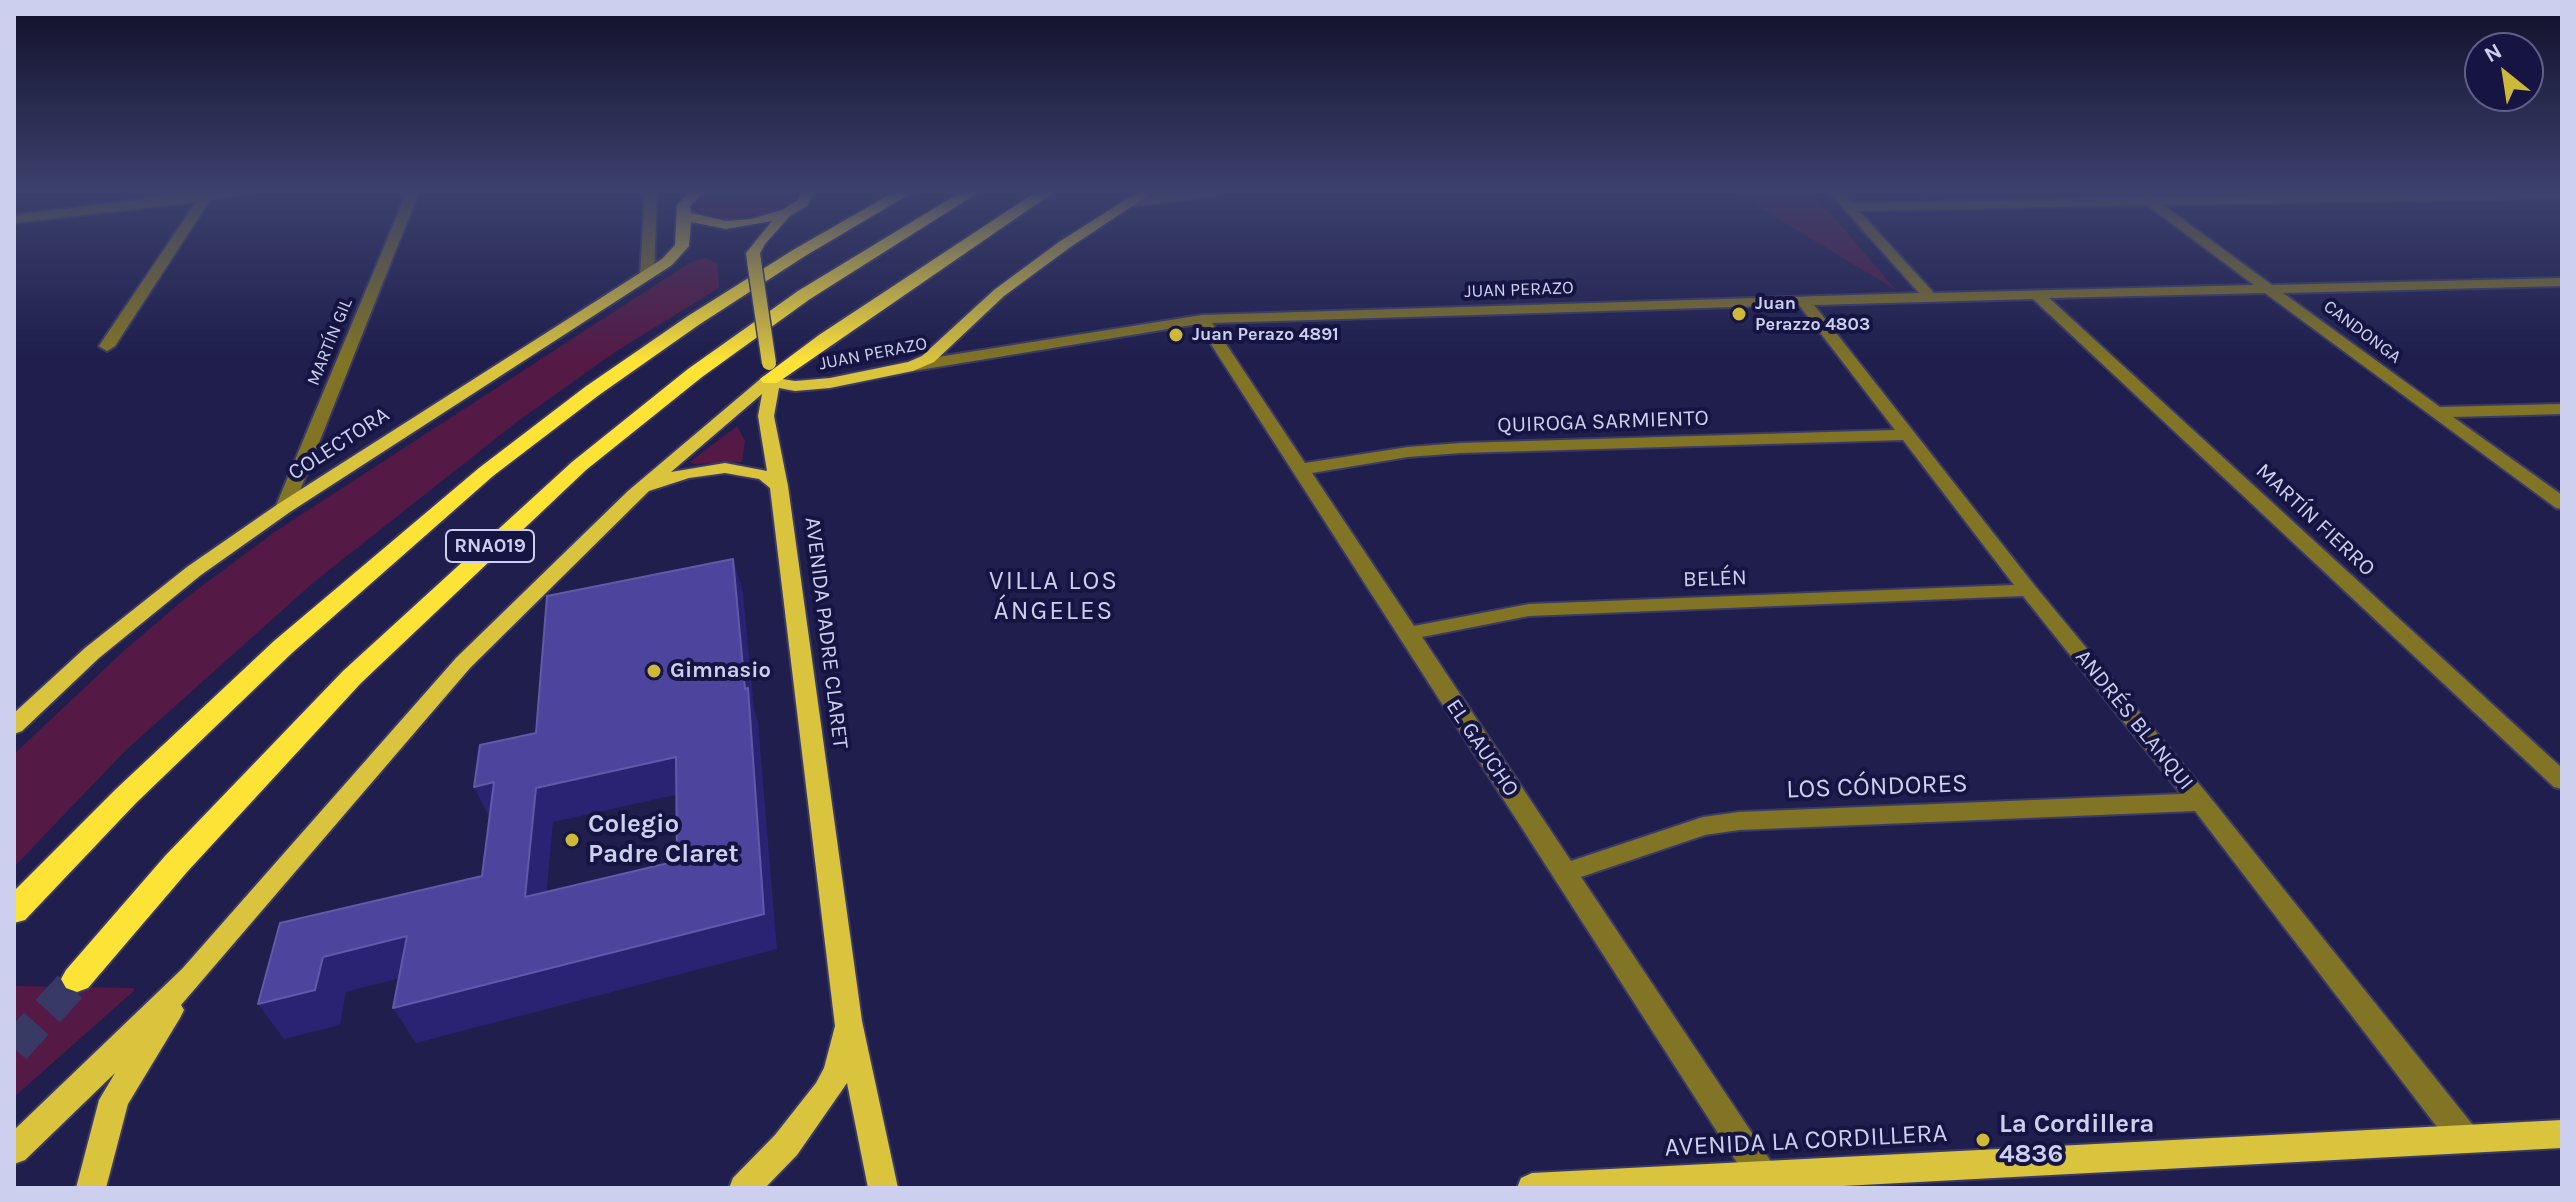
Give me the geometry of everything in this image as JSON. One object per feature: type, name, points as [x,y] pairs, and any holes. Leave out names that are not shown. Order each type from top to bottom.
[{"type":"highway","name":"RNA019","points":[[14,911],[126,796],[283,647],[486,472],[592,391],[694,320],[808,248]]},
{"type":"highway","name":"RNA019","points":[[77,979],[186,853],[342,688],[430,602],[579,466],[695,373],[804,295],[881,248]]},
{"type":"highway","points":[[770,368],[825,339],[962,248]]},
{"type":"highway","points":[[770,368],[777,352],[790,351],[825,339]]},
{"type":"main road","name":"COLECTORA","points":[[14,726],[133,619],[194,571],[284,508],[647,276],[681,248]]},
{"type":"main road","name":"AVENIDA PADRE CLARET","points":[[747,248],[770,368],[766,416],[779,486],[848,1021],[883,1188]]},
{"type":"main road","points":[[913,366],[938,351],[1008,287],[1064,248]]},
{"type":"main road","name":"JUAN PERAZO","points":[[770,368],[813,386],[913,366]]},
{"type":"main road","points":[[14,1150],[192,977],[463,663],[634,495],[770,368]]},
{"type":"main road","points":[[634,495],[674,477],[714,469],[755,472],[779,486]]},
{"type":"main road","points":[[91,1188],[114,1100],[192,977]]},
{"type":"main road","name":"AVENIDA PADRE CLARET","points":[[744,1188],[786,1145],[826,1092],[838,1071],[848,1021]]},
{"type":"main road","name":"AVENIDA LA CORDILLERA","points":[[1532,1188],[2562,1134]]},
{"type":"street","points":[[107,346],[172,248]]},
{"type":"street","name":"MARTÍN GIL","points":[[284,508],[390,248]]},
{"type":"street","points":[[647,276],[648,248]]},
{"type":"street","points":[[1886,248],[1930,297]]},
{"type":"street","name":"CANDONGA","points":[[2214,248],[2562,504]]},
{"type":"street","name":"JUAN PERAZO","points":[[913,366],[1202,319],[2562,282]]},
{"type":"street","name":"MARTÍN FIERRO","points":[[2036,294],[2562,781]]},
{"type":"street","name":"ANDRÉS BLANQUI","points":[[1803,301],[2028,590],[2201,802],[2465,1139]]},
{"type":"street","name":"EL GAUCHO","points":[[1202,319],[1763,1176]]},
{"type":"street","points":[[2436,412],[2562,409]]},
{"type":"street","name":"QUIROGA SARMIENTO","points":[[1301,469],[1408,452],[1461,448],[1907,435]]},
{"type":"street","name":"BELÉN","points":[[1407,634],[1529,610],[2028,590]]},
{"type":"street","name":"LOS CÓNDORES","points":[[1565,873],[1703,826],[1739,821],[2201,802]]},
{"type":"shaded area","points":[[1827,248],[1860,248],[1896,290]]},
{"type":"shaded area","points":[[705,258],[717,263],[719,288],[618,350],[518,421],[314,582],[126,750],[14,867],[14,754],[127,648],[186,598],[273,533],[689,263]]},
{"type":"shaded area","points":[[737,426],[745,441],[742,462],[690,462]]},
{"type":"shaded area","points":[[14,986],[133,988],[135,990],[14,1097]]},
{"type":"building","points":[[733,559],[745,689],[748,688],[764,914],[393,1008],[407,936],[323,957],[315,990],[258,1004],[280,923],[482,876],[494,782],[474,787],[480,745],[536,733],[547,596]],"holes":[[[676,757],[677,861],[525,897],[536,788]]]},
{"type":"tunnel","points":[[14,1048],[77,979]]},
{"type":"place","name":"Juan Perazzo 4803","points":[[1739,314]]},
{"type":"place","name":"Juan Perazo 4891","points":[[1176,335]]},
{"type":"place","name":"Gimnasio","points":[[654,671]]},
{"type":"place","name":"Colegio Padre Claret","points":[[572,840]]},
{"type":"place","name":"La Cordillera 4836","points":[[1983,1140]]},
{"type":"district","name":"VILLA LOS ÁNGELES","points":[[1054,597]]}]
